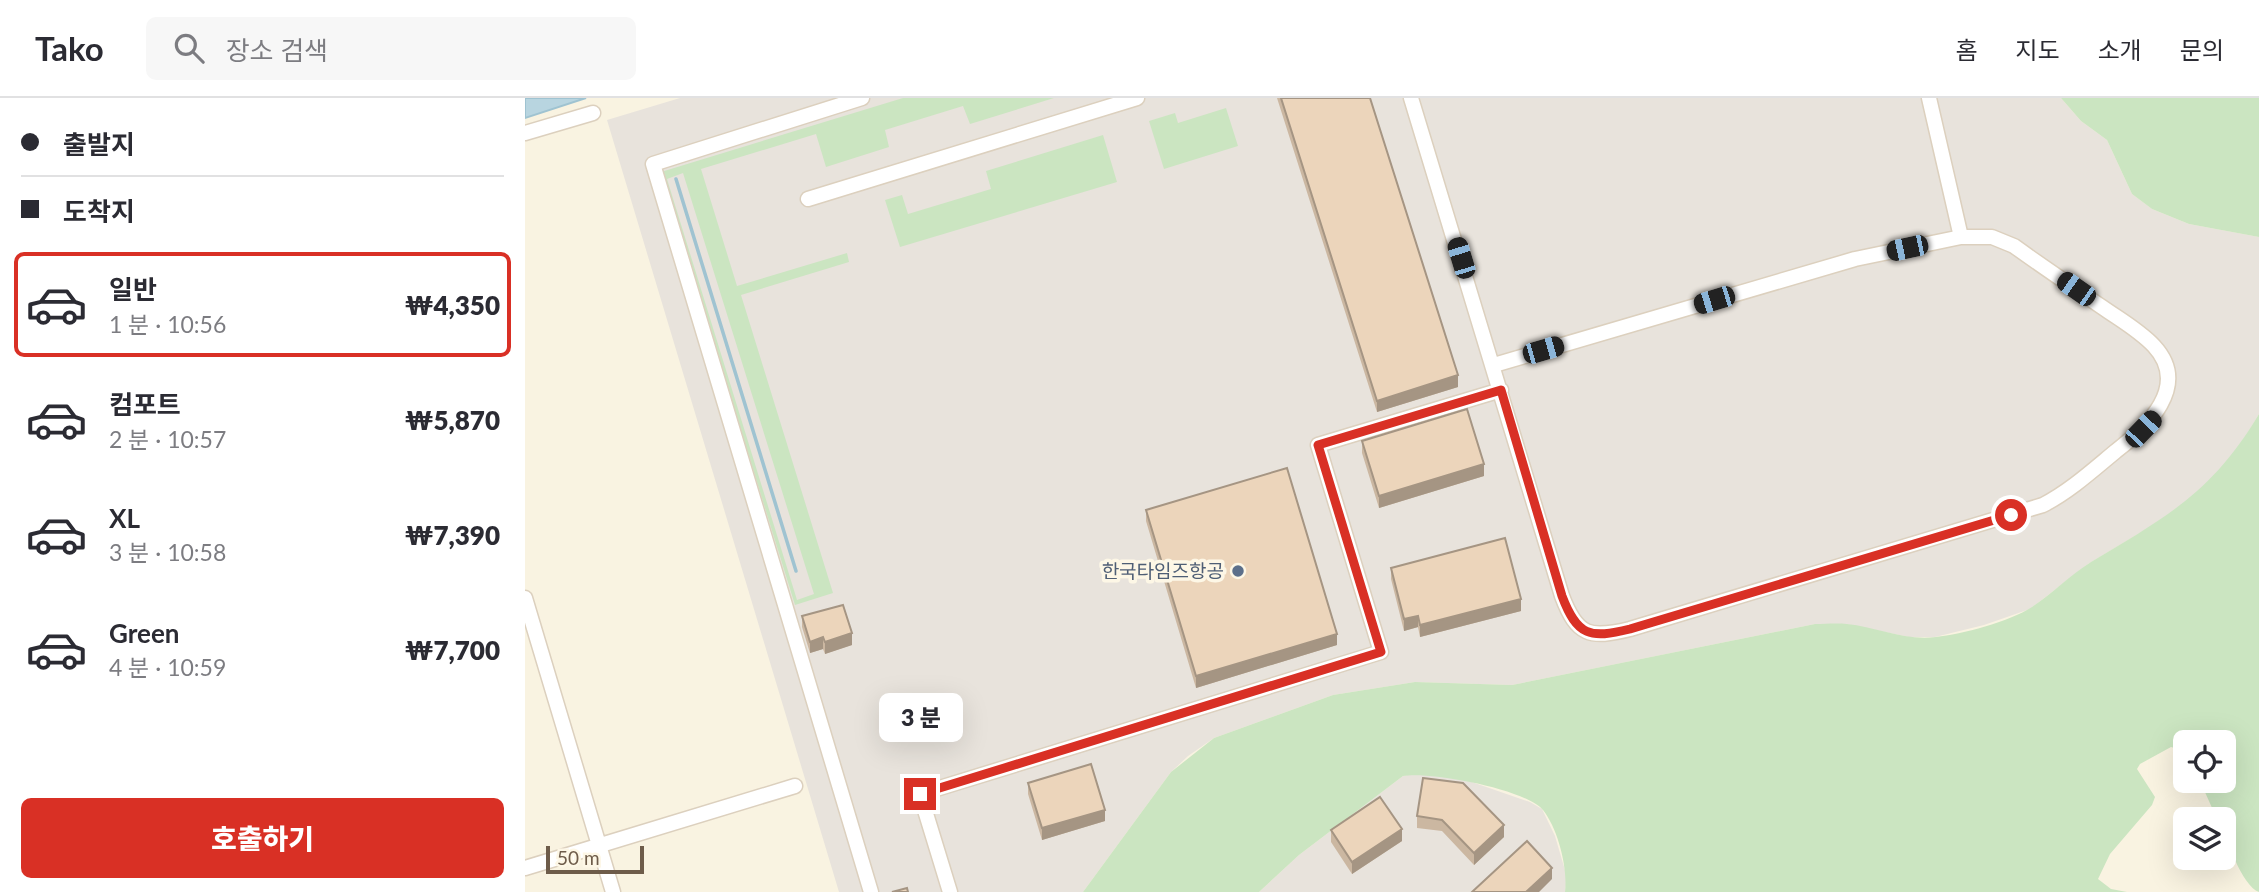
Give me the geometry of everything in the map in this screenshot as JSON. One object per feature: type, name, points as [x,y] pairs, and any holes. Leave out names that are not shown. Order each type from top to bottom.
[{"type":"street","points":[[862,98],[653,164],[871,892]]},
{"type":"street","points":[[808,199],[1137,98]]},
{"type":"street","points":[[1411,98],[1562,596],[1573,621],[1590,634],[1598,636],[1630,629],[2032,509],[2065,491],[2154,419],[2167,386],[2164,363],[2153,345],[2139,332],[2014,247],[1992,237],[1961,237],[1821,268],[1494,365]]},
{"type":"street","points":[[1930,98],[1961,237]]},
{"type":"street","points":[[525,133],[593,113]]},
{"type":"street","points":[[950,892],[920,794],[1381,652],[1318,445],[1501,390]]},
{"type":"street","points":[[525,598],[613,892]]},
{"type":"street","points":[[525,868],[795,786]]},
{"type":"shaded area","points":[[680,98],[2061,98],[2081,121],[2107,140],[2132,194],[2152,209],[2189,224],[2259,237],[2259,414],[2238,449],[2211,480],[2175,512],[2088,564],[2030,609],[1984,625],[1935,637],[1909,637],[1846,624],[1815,624],[1512,685],[1415,682],[1333,695],[1214,738],[1188,756],[1171,772],[1083,892],[839,892],[607,120]]},
{"type":"shaded area","points":[[1417,773],[1466,780],[1530,802],[1542,809],[1555,836],[1567,877],[1565,892],[1259,892],[1299,855],[1403,776]]},
{"type":"green space","points":[[903,98],[1054,98],[970,124],[963,106],[885,130],[889,147],[826,167],[816,134],[701,169],[737,286],[847,253],[849,262],[741,295],[833,593],[795,605],[661,172]],"holes":[[[683,173],[814,594],[797,600],[667,179]]]},
{"type":"green space","points":[[2061,98],[2259,98],[2259,237],[2189,224],[2152,209],[2132,194],[2107,140],[2081,121]]},
{"type":"green space","points":[[1226,108],[1238,146],[1164,169],[1149,121],[1175,113],[1178,123]]},
{"type":"green space","points":[[1103,135],[1117,182],[900,247],[885,200],[902,195],[908,214],[991,189],[986,171]]},
{"type":"green space","points":[[2259,414],[2259,892],[2246,881],[2236,861],[2236,807],[2212,807],[2205,793],[2236,793],[2236,730],[2173,730],[2173,748],[2140,764],[2137,769],[2155,797],[2152,805],[2110,854],[2098,879],[2111,889],[2127,892],[1565,892],[1561,849],[1548,818],[1533,802],[1476,783],[1416,775],[1403,776],[1299,855],[1259,892],[1083,892],[1171,772],[1214,738],[1333,695],[1415,682],[1512,685],[1815,624],[1847,624],[1924,638],[1972,630],[2011,618],[2032,607],[2083,567],[2165,516],[2205,484],[2241,441]]},
{"type":"water","points":[[525,98],[586,98],[525,118]]},
{"type":"building","points":[[1281,98],[1370,98],[1458,375],[1377,401]]},
{"type":"building","points":[[1467,409],[1484,464],[1379,496],[1362,441]]},
{"type":"building","points":[[1287,468],[1337,634],[1196,676],[1146,510]]},
{"type":"building","points":[[1505,538],[1521,599],[1420,625],[1418,616],[1404,619],[1391,568]]},
{"type":"building","points":[[843,605],[852,633],[825,642],[823,637],[810,642],[802,616]]},
{"type":"building","points":[[1091,764],[1105,810],[1042,828],[1028,783]]},
{"type":"building","points":[[1423,778],[1463,783],[1504,825],[1474,853],[1442,820],[1417,816]]},
{"type":"building","points":[[1380,797],[1402,829],[1352,862],[1331,830]]},
{"type":"building","points":[[1527,841],[1552,868],[1526,892],[1472,892]]},
{"type":"building","points":[[907,888],[908,892],[892,892]]},
{"type":"waterway","points":[[676,179],[796,571]]},
{"type":"place","name":"한국타임즈항공","points":[[1238,571]]},
{"type":"route","points":[[920,794],[1381,652],[1318,445],[1501,390],[1568,612],[1581,628],[1598,636],[1630,629],[2011,515]]}]
